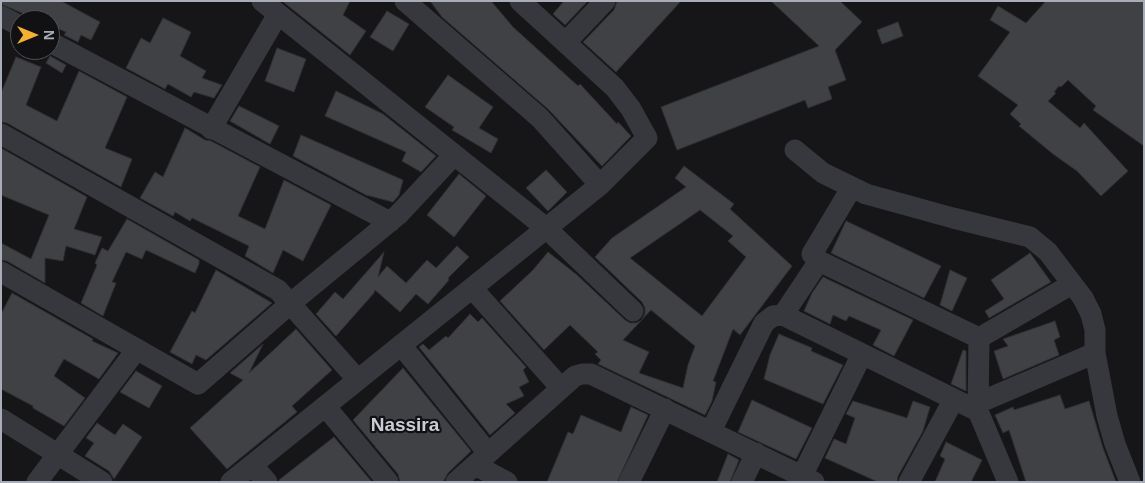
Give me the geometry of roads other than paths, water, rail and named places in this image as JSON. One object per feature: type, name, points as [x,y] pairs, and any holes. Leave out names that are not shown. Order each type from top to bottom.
[{"type":"street","points":[[404,1],[540,118],[600,185]]},
{"type":"street","points":[[232,482],[600,185],[647,138],[631,109],[615,88],[520,1]]},
{"type":"street","points":[[566,42],[605,1]]},
{"type":"street","points":[[212,129],[270,7],[546,228],[633,311]]},
{"type":"street","points":[[60,47],[390,222]]},
{"type":"street","points":[[1,134],[278,290],[358,380]]},
{"type":"street","points":[[795,150],[823,174],[866,194],[1030,237],[1048,252],[1092,314],[1095,330],[1095,353],[1107,416],[1115,444],[1130,482]]},
{"type":"street","points":[[1,272],[198,384],[291,303],[390,222],[454,154]]},
{"type":"street","points":[[852,187],[812,254],[819,262],[979,338]]},
{"type":"street","points":[[783,315],[819,262]]},
{"type":"street","points":[[979,338],[1072,284]]},
{"type":"street","points":[[472,288],[561,388]]},
{"type":"street","points":[[710,431],[764,323],[774,316],[783,315],[954,399],[978,407],[1095,353]]},
{"type":"street","points":[[979,338],[978,407],[1008,482]]},
{"type":"street","points":[[401,345],[482,459],[507,482]]},
{"type":"street","points":[[37,482],[137,349]]},
{"type":"street","points":[[456,482],[575,376],[582,374],[591,374],[808,479],[862,354]]},
{"type":"street","points":[[909,482],[954,399]]},
{"type":"street","points":[[325,406],[388,482]]},
{"type":"street","points":[[629,482],[665,409]]},
{"type":"street","points":[[1,419],[102,482]]},
{"type":"street","points":[[742,482],[756,453]]},
{"type":"street","points":[[252,465],[267,482]]},
{"type":"district","name":"Nassira","points":[[405,426]]}]
